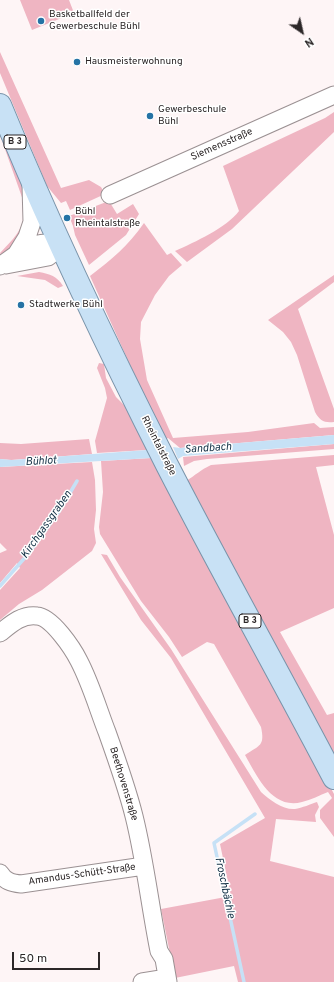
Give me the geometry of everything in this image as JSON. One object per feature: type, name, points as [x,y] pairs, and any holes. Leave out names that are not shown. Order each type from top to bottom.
[{"type":"main road","name":"Rheintalstraße","points":[[0,105],[30,179],[114,359],[166,463],[334,778]]},
{"type":"street","name":"Siemensstraße","points":[[110,195],[334,95]]},
{"type":"street","points":[[17,253],[27,237],[32,222],[30,179]]},
{"type":"street","points":[[0,266],[17,253],[37,245],[46,243],[62,246]]},
{"type":"street","points":[[0,266],[48,257],[62,246]]},
{"type":"street","name":"Beethovenstraße","points":[[0,633],[19,619],[27,616],[38,616],[47,620],[59,632],[73,651],[86,675],[134,817],[159,951],[164,959],[168,980]]},
{"type":"street","name":"Amandus-Schütt-Straße","points":[[0,873],[4,879],[11,883],[21,884],[144,866]]},
{"type":"street","points":[[142,982],[168,980]]},
{"type":"shaded area","name":"Basketballfeld der Gewerbeschule Bühl","points":[[20,0],[69,0],[74,13],[32,30]]},
{"type":"shaded area","points":[[0,52],[61,188],[89,180],[101,187],[105,194],[70,210],[66,201],[61,203],[47,186],[0,73]]},
{"type":"shaded area","points":[[334,112],[334,132],[232,229],[187,262],[175,251],[218,229],[239,211],[223,166],[325,118]]},
{"type":"shaded area","points":[[0,126],[26,195],[28,226],[11,248],[1,255],[0,253],[11,242],[22,225],[24,203],[0,135]]},
{"type":"shaded area","points":[[109,201],[117,214],[133,204],[139,214],[126,235],[89,265],[75,235],[69,216]]},
{"type":"shaded area","points":[[144,223],[167,255],[171,253],[182,265],[169,276],[155,295],[141,322],[140,339],[147,380],[173,438],[248,432],[314,423],[320,428],[334,427],[334,435],[180,448],[168,438],[166,439],[139,385],[90,276],[119,252],[132,239]]},
{"type":"shaded area","points":[[39,272],[53,276],[63,286],[58,288],[45,280],[17,276]]},
{"type":"shaded area","points":[[334,275],[334,282],[298,309],[334,409],[334,422],[328,422],[319,418],[315,412],[297,355],[291,342],[283,332],[268,320]]},
{"type":"shaded area","points":[[99,363],[104,364],[106,378],[116,397],[131,412],[147,450],[97,453],[95,441],[107,398],[105,388],[97,368]]},
{"type":"shaded area","points":[[89,439],[92,454],[11,460],[0,459],[0,443],[21,444]]},
{"type":"shaded area","points":[[334,444],[334,449],[207,459],[194,461],[184,466],[183,457]]},
{"type":"shaded area","points":[[334,455],[334,465],[316,467],[334,535],[334,608],[280,632],[327,715],[334,713],[334,762],[186,481],[211,465]]},
{"type":"shaded area","points":[[151,458],[203,549],[334,794],[334,837],[320,818],[320,810],[332,798],[328,792],[302,802],[291,803],[282,801],[274,796],[260,781],[245,755],[258,747],[262,742],[261,727],[214,644],[207,642],[182,657],[169,637],[141,601],[100,534],[99,527],[103,492],[101,461]]},
{"type":"shaded area","points":[[92,462],[95,480],[96,510],[94,529],[96,543],[92,551],[42,590],[19,604],[0,620],[0,590],[20,568],[17,563],[0,583],[0,553],[7,550],[0,543],[0,467]]},
{"type":"shaded area","points":[[101,554],[107,555],[120,577],[171,649],[261,792],[277,804],[290,809],[301,808],[317,802],[319,807],[315,815],[316,822],[276,819],[270,861],[334,877],[334,982],[238,982],[234,966],[175,978],[161,909],[231,896],[220,844],[265,818],[171,658],[141,620]]},
{"type":"water","name":"Sandbach","points":[[334,435],[334,444],[183,456],[178,459],[173,447],[180,448]]},
{"type":"water","name":"Bühlot","points":[[147,450],[151,458],[0,467],[0,459],[12,460]]},
{"type":"waterway","name":"Kirchgassgraben","points":[[0,586],[29,553],[58,513],[77,481]]},
{"type":"waterway","name":"Froschbächle","points":[[244,982],[214,843],[255,814]]},
{"type":"place","name":"Basketballfeld der Gewerbeschule Bühl","points":[[41,21]]},
{"type":"place","name":"Hausmeisterwohnung","points":[[77,62]]},
{"type":"place","name":"Gewerbeschule Bühl","points":[[150,116]]},
{"type":"place","name":"Bühl Rheintalstraße","points":[[67,218]]},
{"type":"place","name":"Stadtwerke Bühl","points":[[21,305]]}]
